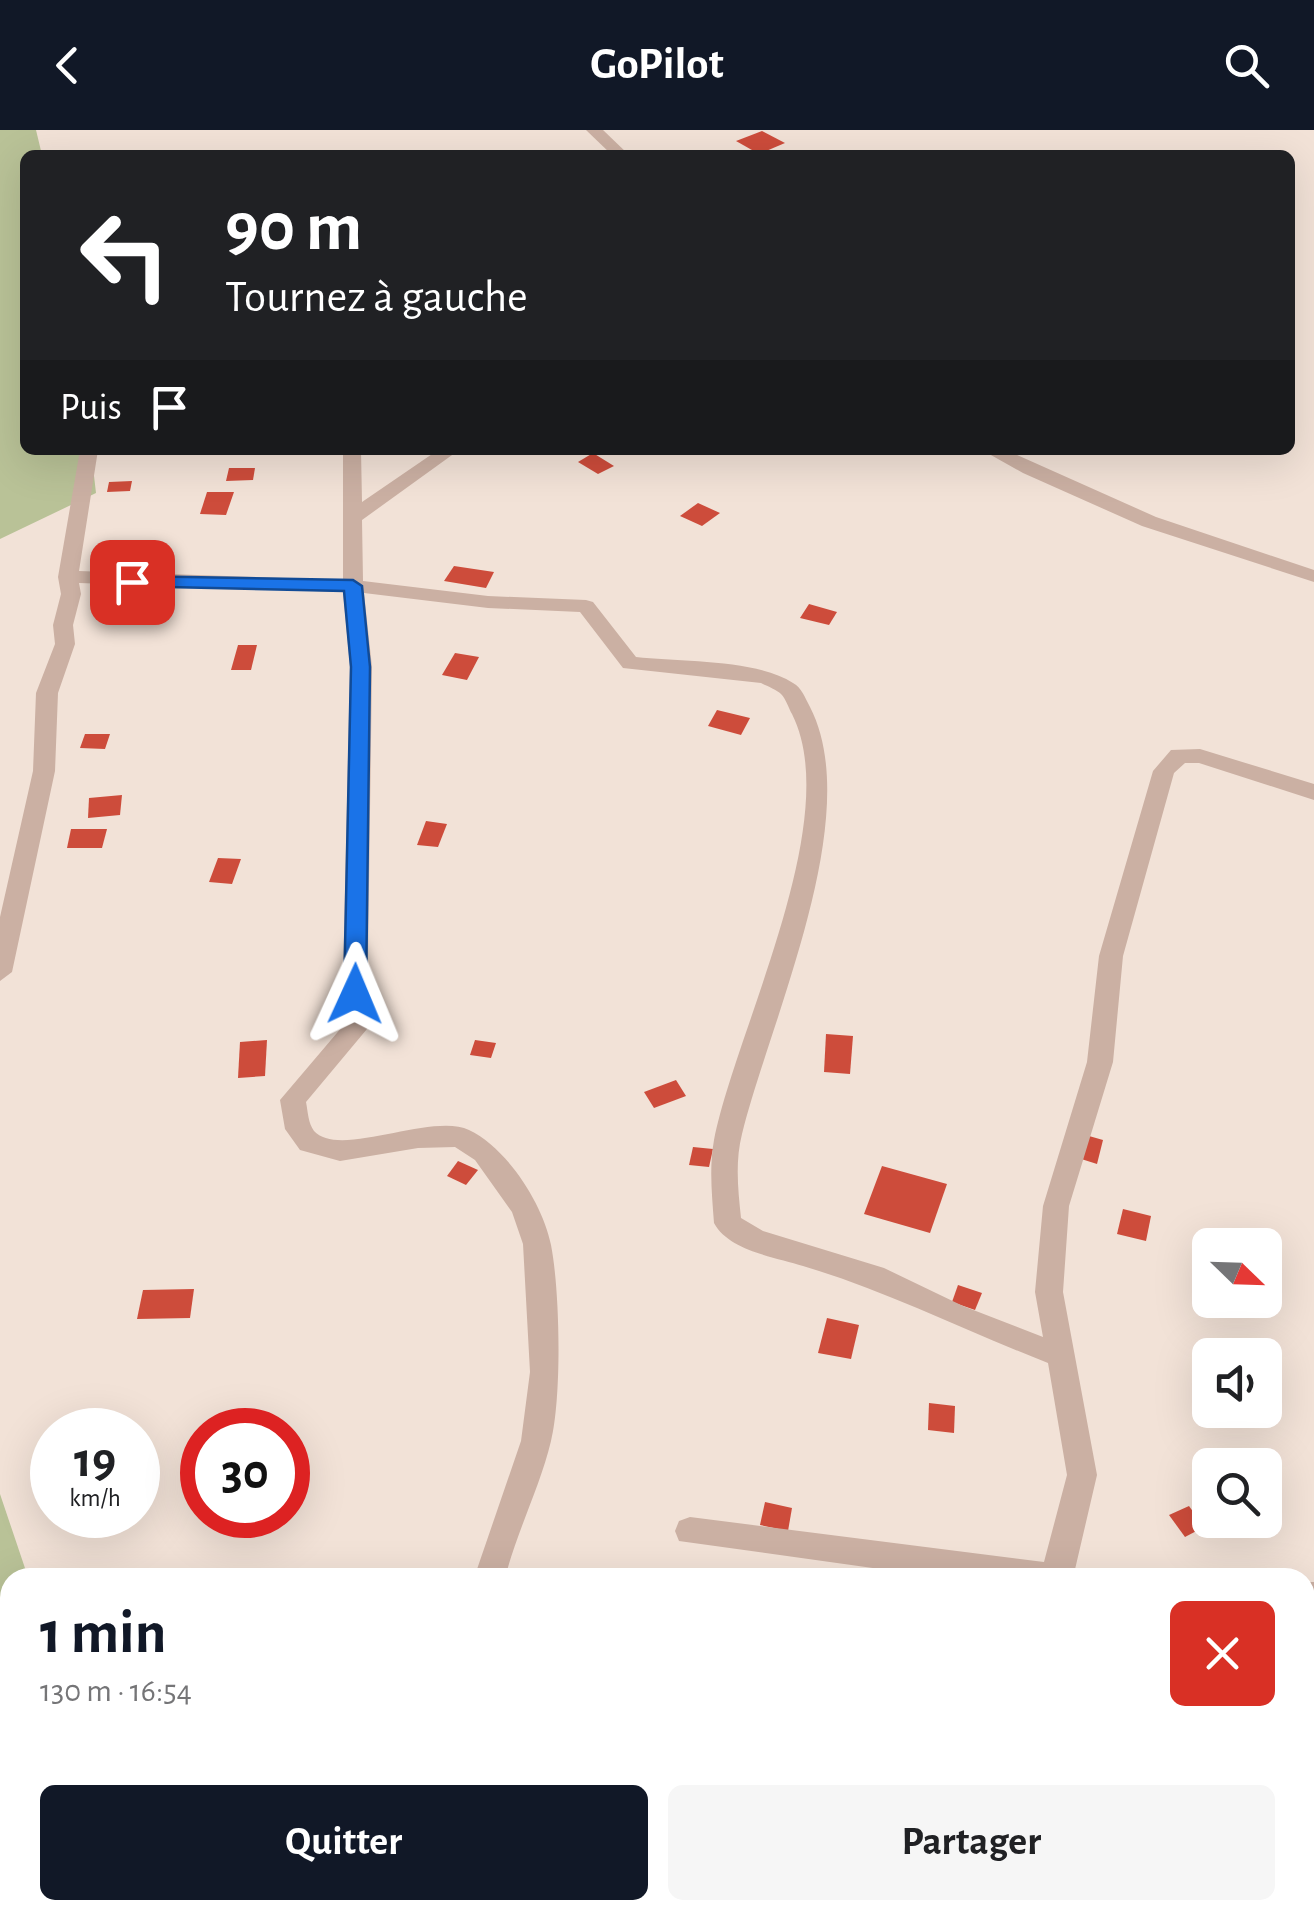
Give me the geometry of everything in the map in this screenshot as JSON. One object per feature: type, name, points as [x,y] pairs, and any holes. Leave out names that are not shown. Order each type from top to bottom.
[{"type":"street","points":[[594,130],[616,150]]},
{"type":"street","points":[[0,972],[44,771],[47,693],[66,644],[64,624],[71,594],[68,577],[88,455]]},
{"type":"street","points":[[352,455],[353,586],[360,667],[354,1029],[293,1100],[298,1128],[309,1144],[340,1151],[418,1138],[460,1137],[484,1153],[524,1208],[537,1244],[544,1372],[536,1441],[521,1488],[502,1528],[492,1568]]},
{"type":"street","points":[[351,519],[443,455]]},
{"type":"street","points":[[1001,455],[1138,520],[1314,576]]},
{"type":"street","points":[[68,577],[353,586],[488,602],[586,606],[630,663],[766,677],[790,690],[811,731],[819,798],[781,966],[728,1136],[723,1168],[728,1224],[754,1240],[874,1276],[953,1314],[1061,1356]]},
{"type":"street","points":[[1059,1568],[1082,1475],[1049,1292],[1056,1206],[1100,1062],[1110,956],[1164,772],[1179,755],[1200,756],[1314,792]]},
{"type":"street","points":[[690,1530],[987,1568]]},
{"type":"green space","points":[[0,130],[36,130],[41,150],[20,150],[20,455],[92,455],[96,493],[0,539]]},
{"type":"green space","points":[[0,1494],[25,1568],[0,1568]]},
{"type":"building","points":[[762,131],[785,143],[768,150],[752,150],[736,141]]},
{"type":"building","points":[[596,455],[614,466],[598,474],[578,462]]},
{"type":"building","points":[[229,468],[255,468],[253,480],[226,481]]},
{"type":"building","points":[[132,481],[130,491],[107,492],[109,482]]},
{"type":"building","points":[[207,492],[234,492],[226,515],[200,514]]},
{"type":"building","points":[[698,503],[720,513],[702,526],[680,516]]},
{"type":"building","points":[[454,566],[494,572],[486,588],[444,581]]},
{"type":"building","points":[[809,604],[837,612],[829,625],[800,618]]},
{"type":"building","points":[[238,645],[257,645],[251,670],[231,670]]},
{"type":"building","points":[[455,653],[479,657],[467,680],[442,675]]},
{"type":"building","points":[[717,710],[750,718],[741,735],[708,726]]},
{"type":"building","points":[[85,734],[110,734],[105,749],[80,748]]},
{"type":"building","points":[[122,795],[120,815],[88,818],[89,798]]},
{"type":"building","points":[[426,821],[447,824],[438,847],[417,845]]},
{"type":"building","points":[[71,829],[107,829],[102,848],[67,848]]},
{"type":"building","points":[[218,858],[241,859],[232,884],[209,882]]},
{"type":"building","points":[[826,1034],[853,1036],[850,1074],[824,1072]]},
{"type":"building","points":[[267,1040],[265,1076],[238,1078],[240,1042]]},
{"type":"building","points":[[475,1040],[496,1043],[491,1058],[470,1055]]},
{"type":"building","points":[[676,1080],[686,1096],[654,1108],[644,1092]]},
{"type":"building","points":[[1082,1134],[1103,1140],[1097,1164],[1075,1157]]},
{"type":"building","points":[[693,1147],[713,1149],[709,1167],[689,1165]]},
{"type":"building","points":[[458,1161],[478,1170],[466,1185],[447,1176]]},
{"type":"building","points":[[882,1166],[947,1184],[930,1233],[864,1214]]},
{"type":"building","points":[[1123,1209],[1151,1216],[1146,1241],[1117,1234]]},
{"type":"building","points":[[958,1285],[982,1293],[975,1310],[952,1302]]},
{"type":"building","points":[[194,1289],[190,1318],[137,1319],[143,1290]]},
{"type":"building","points":[[827,1318],[859,1325],[851,1359],[818,1353]]},
{"type":"building","points":[[929,1403],[955,1406],[954,1433],[928,1430]]},
{"type":"building","points":[[765,1502],[792,1508],[788,1531],[760,1525]]},
{"type":"building","points":[[1189,1506],[1192,1533],[1185,1537],[1169,1515]]},
{"type":"route","points":[[132,582],[353,586],[360,667],[355,994]]}]
